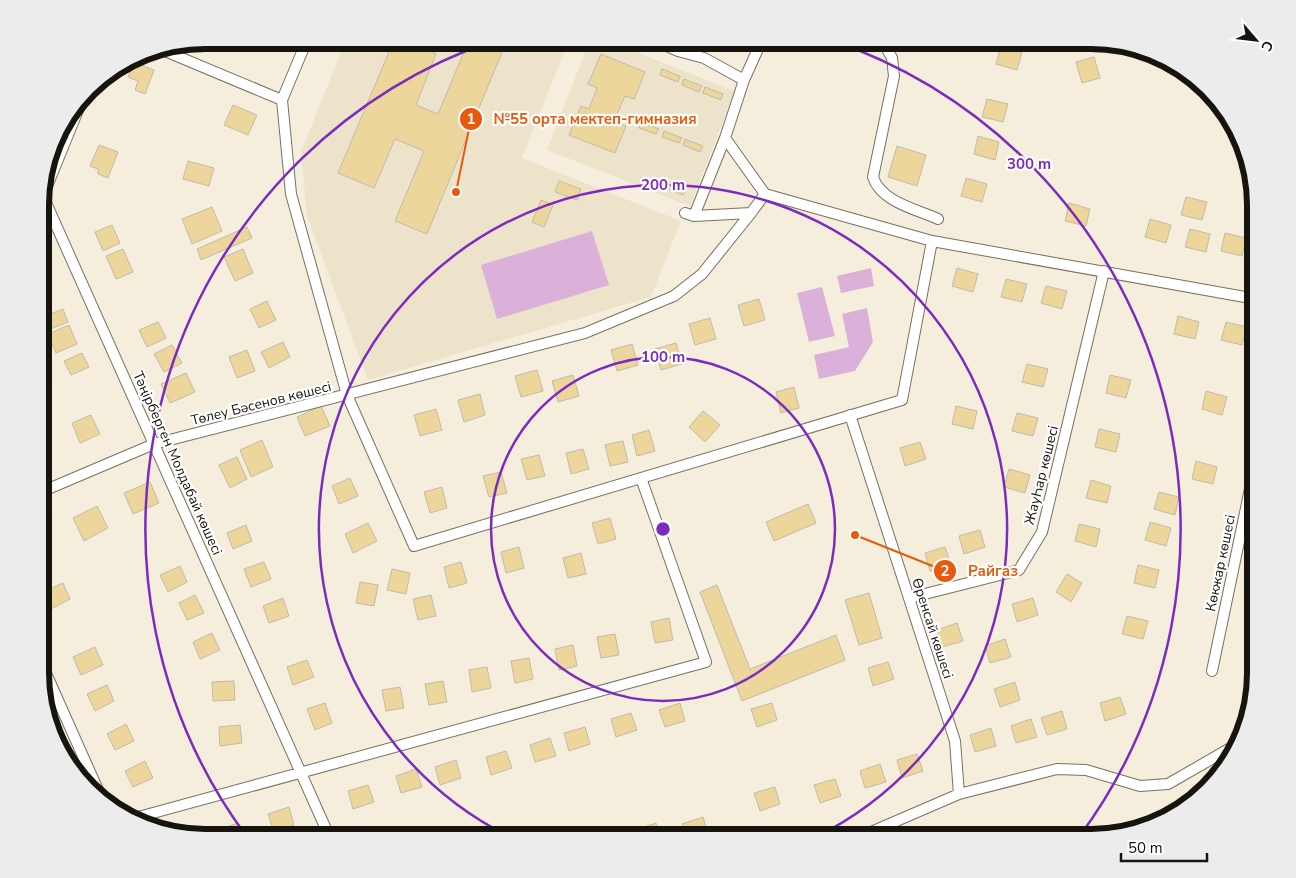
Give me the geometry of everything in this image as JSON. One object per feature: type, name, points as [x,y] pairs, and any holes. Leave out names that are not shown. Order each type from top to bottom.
[{"type":"street","points":[[302,49],[282,100],[291,194],[347,395],[414,546],[902,400],[932,242]]},
{"type":"street","points":[[673,49],[704,58],[744,80]]},
{"type":"street","points":[[752,213],[689,215],[725,138],[744,80],[758,49]]},
{"type":"street","points":[[887,49],[892,58],[894,76],[873,177],[876,188],[892,199],[938,219]]},
{"type":"street","points":[[170,53],[282,100]]},
{"type":"street","name":"Тәңірберген Молдабай көшесі","points":[[52,174],[74,119]]},
{"type":"street","points":[[725,138],[765,194],[932,242],[1247,297]]},
{"type":"street","name":"Төлеу Бәсенов көшесі","points":[[49,489],[154,444],[585,333],[674,296],[702,274],[752,213],[765,194]]},
{"type":"street","name":"Тәңірберген Молдабай көшесі","points":[[49,209],[326,829]]},
{"type":"street","name":"ЖауҺар көшесі","points":[[909,598],[1019,570],[1042,532],[1104,271]]},
{"type":"street","name":"Өренсай көшесі","points":[[850,415],[955,741],[959,794]]},
{"type":"street","points":[[143,816],[706,662],[641,478]]},
{"type":"street","name":"Көкжар көшесі","points":[[1212,671],[1247,503]]},
{"type":"street","points":[[49,681],[96,786]]},
{"type":"street","points":[[878,829],[959,794],[1057,769],[1086,770],[1140,786],[1168,784],[1226,750]]},
{"type":"shaded area","points":[[342,49],[565,49],[522,158],[681,221],[651,297],[368,380],[307,216],[301,152]]},
{"type":"shaded area","points":[[586,49],[628,49],[735,91],[690,206],[547,150]]},
{"type":"shaded area","points":[[592,231],[609,285],[497,319],[481,265]]},
{"type":"shaded area","points":[[871,268],[874,286],[841,293],[837,276]]},
{"type":"shaded area","points":[[822,287],[835,336],[809,342],[797,293]]},
{"type":"shaded area","points":[[867,308],[873,342],[855,371],[819,379],[814,355],[849,347],[842,314]]},
{"type":"building","points":[[390,49],[424,49],[436,54],[416,105],[438,114],[465,49],[503,49],[427,234],[395,221],[424,151],[395,139],[374,188],[338,173]]},
{"type":"building","points":[[1000,49],[1012,49],[1022,52],[1017,70],[996,64]]},
{"type":"building","points":[[601,54],[645,72],[634,99],[625,96],[614,121],[626,126],[615,153],[569,135],[581,106],[589,109],[597,88],[588,84]]},
{"type":"building","points":[[1094,57],[1100,78],[1082,83],[1076,62]]},
{"type":"building","points":[[139,64],[154,70],[145,94],[135,90],[138,81],[128,77],[132,67]]},
{"type":"building","points":[[662,69],[680,76],[678,82],[660,75]]},
{"type":"building","points":[[684,79],[702,86],[699,92],[682,85]]},
{"type":"building","points":[[705,87],[723,94],[721,100],[703,93]]},
{"type":"building","points":[[987,99],[1008,104],[1003,122],[982,117]]},
{"type":"building","points":[[233,105],[257,115],[248,135],[224,125]]},
{"type":"building","points":[[641,122],[659,129],[656,134],[639,128]]},
{"type":"building","points":[[664,131],[682,138],[679,143],[662,137]]},
{"type":"building","points":[[978,136],[999,142],[995,160],[974,154]]},
{"type":"building","points":[[685,139],[703,146],[700,152],[683,145]]},
{"type":"building","points":[[99,145],[118,152],[108,178],[98,174],[98,169],[90,166]]},
{"type":"building","points":[[897,146],[926,155],[917,186],[888,177]]},
{"type":"building","points":[[188,161],[214,168],[209,186],[183,179]]},
{"type":"building","points":[[966,178],[987,184],[982,202],[961,196]]},
{"type":"building","points":[[559,181],[581,189],[577,200],[555,192]]},
{"type":"building","points":[[668,182],[686,189],[683,195],[666,188]]},
{"type":"building","points":[[1186,197],[1207,202],[1202,220],[1181,215]]},
{"type":"building","points":[[541,200],[553,205],[544,227],[532,222]]},
{"type":"building","points":[[1069,203],[1090,209],[1086,226],[1065,221]]},
{"type":"building","points":[[212,207],[222,231],[192,244],[182,219]]},
{"type":"building","points":[[1150,219],[1171,225],[1166,243],[1145,237]]},
{"type":"building","points":[[112,225],[120,243],[103,251],[95,232]]},
{"type":"building","points":[[247,227],[252,238],[201,260],[197,249]]},
{"type":"building","points":[[1190,229],[1210,234],[1206,252],[1185,247]]},
{"type":"building","points":[[1225,233],[1246,238],[1242,256],[1221,251]]},
{"type":"building","points":[[123,249],[133,272],[116,279],[106,256]]},
{"type":"building","points":[[243,249],[253,273],[235,281],[224,257]]},
{"type":"building","points":[[957,268],[978,274],[973,292],[952,286]]},
{"type":"building","points":[[1006,279],[1027,284],[1022,302],[1001,297]]},
{"type":"building","points":[[1046,286],[1067,291],[1062,309],[1041,303]]},
{"type":"building","points":[[759,299],[765,320],[744,326],[738,305]]},
{"type":"building","points":[[267,301],[276,320],[259,328],[250,309]]},
{"type":"building","points":[[63,309],[68,322],[49,330],[49,315]]},
{"type":"building","points":[[1178,316],[1199,322],[1195,339],[1174,334]]},
{"type":"building","points":[[710,318],[716,339],[695,345],[689,324]]},
{"type":"building","points":[[158,322],[166,338],[147,347],[139,330]]},
{"type":"building","points":[[1226,322],[1247,327],[1242,345],[1221,340]]},
{"type":"building","points":[[69,325],[77,344],[56,353],[49,334]]},
{"type":"building","points":[[283,342],[290,357],[269,368],[261,352]]},
{"type":"building","points":[[676,343],[682,364],[661,370],[655,349]]},
{"type":"building","points":[[632,344],[638,365],[617,371],[611,350]]},
{"type":"building","points":[[172,345],[182,363],[164,372],[154,354]]},
{"type":"building","points":[[247,350],[255,371],[237,378],[229,357]]},
{"type":"building","points":[[82,353],[89,367],[71,375],[64,361]]},
{"type":"building","points":[[1027,364],[1048,369],[1043,387],[1022,382]]},
{"type":"building","points":[[537,370],[543,391],[521,397],[515,376]]},
{"type":"building","points":[[186,373],[195,392],[170,403],[161,384]]},
{"type":"building","points":[[573,375],[579,396],[558,402],[552,381]]},
{"type":"building","points":[[1110,375],[1131,380],[1126,398],[1106,393]]},
{"type":"building","points":[[794,387],[799,408],[781,413],[776,392]]},
{"type":"building","points":[[1206,391],[1227,397],[1222,415],[1202,409]]},
{"type":"building","points":[[480,394],[485,415],[464,422],[458,400]]},
{"type":"building","points":[[321,406],[330,426],[305,436],[297,417]]},
{"type":"building","points":[[956,406],[977,411],[973,429],[952,424]]},
{"type":"building","points":[[436,409],[442,430],[420,436],[414,415]]},
{"type":"building","points":[[703,411],[720,425],[705,442],[689,427]]},
{"type":"building","points":[[1017,413],[1038,418],[1033,436],[1012,431]]},
{"type":"building","points":[[91,415],[100,434],[80,443],[72,423]]},
{"type":"building","points":[[1099,429],[1120,434],[1116,452],[1095,447]]},
{"type":"building","points":[[649,430],[655,451],[637,456],[632,435]]},
{"type":"building","points":[[262,440],[273,467],[251,477],[240,450]]},
{"type":"building","points":[[623,441],[628,462],[610,466],[605,445]]},
{"type":"building","points":[[920,442],[926,459],[905,466],[900,448]]},
{"type":"building","points":[[583,449],[589,469],[571,474],[566,453]]},
{"type":"building","points":[[539,455],[545,476],[527,480],[521,459]]},
{"type":"building","points":[[237,457],[247,479],[230,488],[219,465]]},
{"type":"building","points":[[1196,461],[1217,467],[1213,484],[1192,479]]},
{"type":"building","points":[[1009,469],[1030,475],[1025,493],[1004,487]]},
{"type":"building","points":[[501,472],[507,493],[489,497],[483,476]]},
{"type":"building","points":[[350,478],[358,496],[339,504],[332,486]]},
{"type":"building","points":[[1091,480],[1111,486],[1107,503],[1086,498]]},
{"type":"building","points":[[150,482],[159,503],[133,514],[124,493]]},
{"type":"building","points":[[442,487],[447,508],[430,513],[424,492]]},
{"type":"building","points":[[1159,492],[1179,497],[1175,515],[1154,509]]},
{"type":"building","points":[[808,504],[816,523],[774,541],[766,522]]},
{"type":"building","points":[[97,506],[108,528],[84,541],[73,518]]},
{"type":"building","points":[[610,518],[616,539],[598,544],[592,523]]},
{"type":"building","points":[[1150,522],[1171,528],[1166,546],[1145,540]]},
{"type":"building","points":[[368,523],[377,541],[353,553],[345,534]]},
{"type":"building","points":[[1079,524],[1100,529],[1096,547],[1075,541]]},
{"type":"building","points":[[246,525],[252,541],[233,549],[227,533]]},
{"type":"building","points":[[980,530],[985,547],[964,554],[959,536]]},
{"type":"building","points":[[519,547],[524,568],[506,573],[501,552]]},
{"type":"building","points":[[945,547],[951,565],[930,571],[925,553]]},
{"type":"building","points":[[581,553],[586,574],[568,578],[563,558]]},
{"type":"building","points":[[264,562],[271,579],[251,587],[244,569]]},
{"type":"building","points":[[461,562],[467,583],[449,588],[444,567]]},
{"type":"building","points":[[1138,565],[1159,570],[1155,588],[1134,583]]},
{"type":"building","points":[[180,566],[187,582],[168,592],[160,575]]},
{"type":"building","points":[[392,569],[410,573],[406,594],[387,590]]},
{"type":"building","points":[[1067,574],[1082,583],[1071,602],[1056,592]]},
{"type":"building","points":[[360,582],[378,585],[374,606],[356,603]]},
{"type":"building","points":[[63,583],[70,599],[51,609],[49,605],[49,589]]},
{"type":"building","points":[[717,585],[750,669],[836,635],[845,660],[742,701],[700,592]]},
{"type":"building","points":[[869,593],[882,638],[859,645],[845,600]]},
{"type":"building","points":[[195,595],[204,613],[187,620],[179,603]]},
{"type":"building","points":[[431,595],[436,616],[418,620],[413,599]]},
{"type":"building","points":[[283,598],[289,616],[269,623],[263,606]]},
{"type":"building","points":[[1033,598],[1038,615],[1017,622],[1012,604]]},
{"type":"building","points":[[1127,616],[1148,621],[1143,639],[1122,634]]},
{"type":"building","points":[[669,618],[673,640],[655,643],[651,622]]},
{"type":"building","points":[[957,623],[963,641],[942,647],[937,630]]},
{"type":"building","points":[[212,633],[220,650],[200,659],[193,642]]},
{"type":"building","points":[[615,634],[619,655],[601,658],[597,637]]},
{"type":"building","points":[[1005,639],[1011,657],[990,663],[985,646]]},
{"type":"building","points":[[573,645],[577,666],[559,670],[555,649]]},
{"type":"building","points":[[95,647],[103,665],[81,675],[73,657]]},
{"type":"building","points":[[529,658],[533,679],[515,683],[511,661]]},
{"type":"building","points":[[307,660],[314,677],[293,685],[287,667]]},
{"type":"building","points":[[888,662],[894,679],[873,686],[868,668]]},
{"type":"building","points":[[487,667],[491,688],[472,692],[469,670]]},
{"type":"building","points":[[234,681],[235,700],[213,701],[212,682]]},
{"type":"building","points":[[443,681],[447,702],[429,705],[425,684]]},
{"type":"building","points":[[1015,682],[1020,700],[1000,707],[994,689]]},
{"type":"building","points":[[107,685],[114,701],[95,711],[87,694]]},
{"type":"building","points":[[400,687],[404,708],[386,711],[382,690]]},
{"type":"building","points":[[1120,697],[1126,714],[1105,721],[1100,703]]},
{"type":"building","points":[[325,703],[332,723],[315,730],[307,709]]},
{"type":"building","points":[[680,703],[685,721],[665,727],[659,710]]},
{"type":"building","points":[[772,703],[777,720],[757,727],[751,709]]},
{"type":"building","points":[[1062,711],[1067,729],[1047,735],[1041,718]]},
{"type":"building","points":[[631,713],[637,730],[616,737],[611,719]]},
{"type":"building","points":[[1031,719],[1037,737],[1016,743],[1011,726]]},
{"type":"building","points":[[126,724],[134,741],[115,750],[107,734]]},
{"type":"building","points":[[240,725],[242,743],[220,746],[219,727]]},
{"type":"building","points":[[585,727],[590,744],[569,751],[564,733]]},
{"type":"building","points":[[991,728],[996,746],[975,752],[970,735]]},
{"type":"building","points":[[550,738],[556,756],[535,762],[530,745]]},
{"type":"building","points":[[506,751],[512,768],[491,775],[486,757]]},
{"type":"building","points":[[917,754],[923,771],[902,778],[897,760]]},
{"type":"building","points":[[456,760],[461,778],[440,785],[435,767]]},
{"type":"building","points":[[145,761],[153,778],[133,787],[125,771]]},
{"type":"building","points":[[880,764],[886,782],[865,788],[860,771]]},
{"type":"building","points":[[416,769],[422,787],[401,793],[396,776]]},
{"type":"building","points":[[835,779],[841,796],[820,803],[814,785]]},
{"type":"building","points":[[368,785],[374,802],[353,809],[348,791]]},
{"type":"building","points":[[775,787],[780,804],[760,811],[754,793]]},
{"type":"building","points":[[289,807],[294,825],[283,829],[273,829],[268,814]]},
{"type":"building","points":[[703,817],[706,829],[684,829],[682,824]]},
{"type":"building","points":[[238,823],[240,829],[220,829]]},
{"type":"building","points":[[656,823],[658,829],[638,829]]},
{"type":"place","name":"№55 орта мектеп-гимназия","points":[[456,192]]},
{"type":"place","name":"Райгаз","points":[[855,535]]}]
